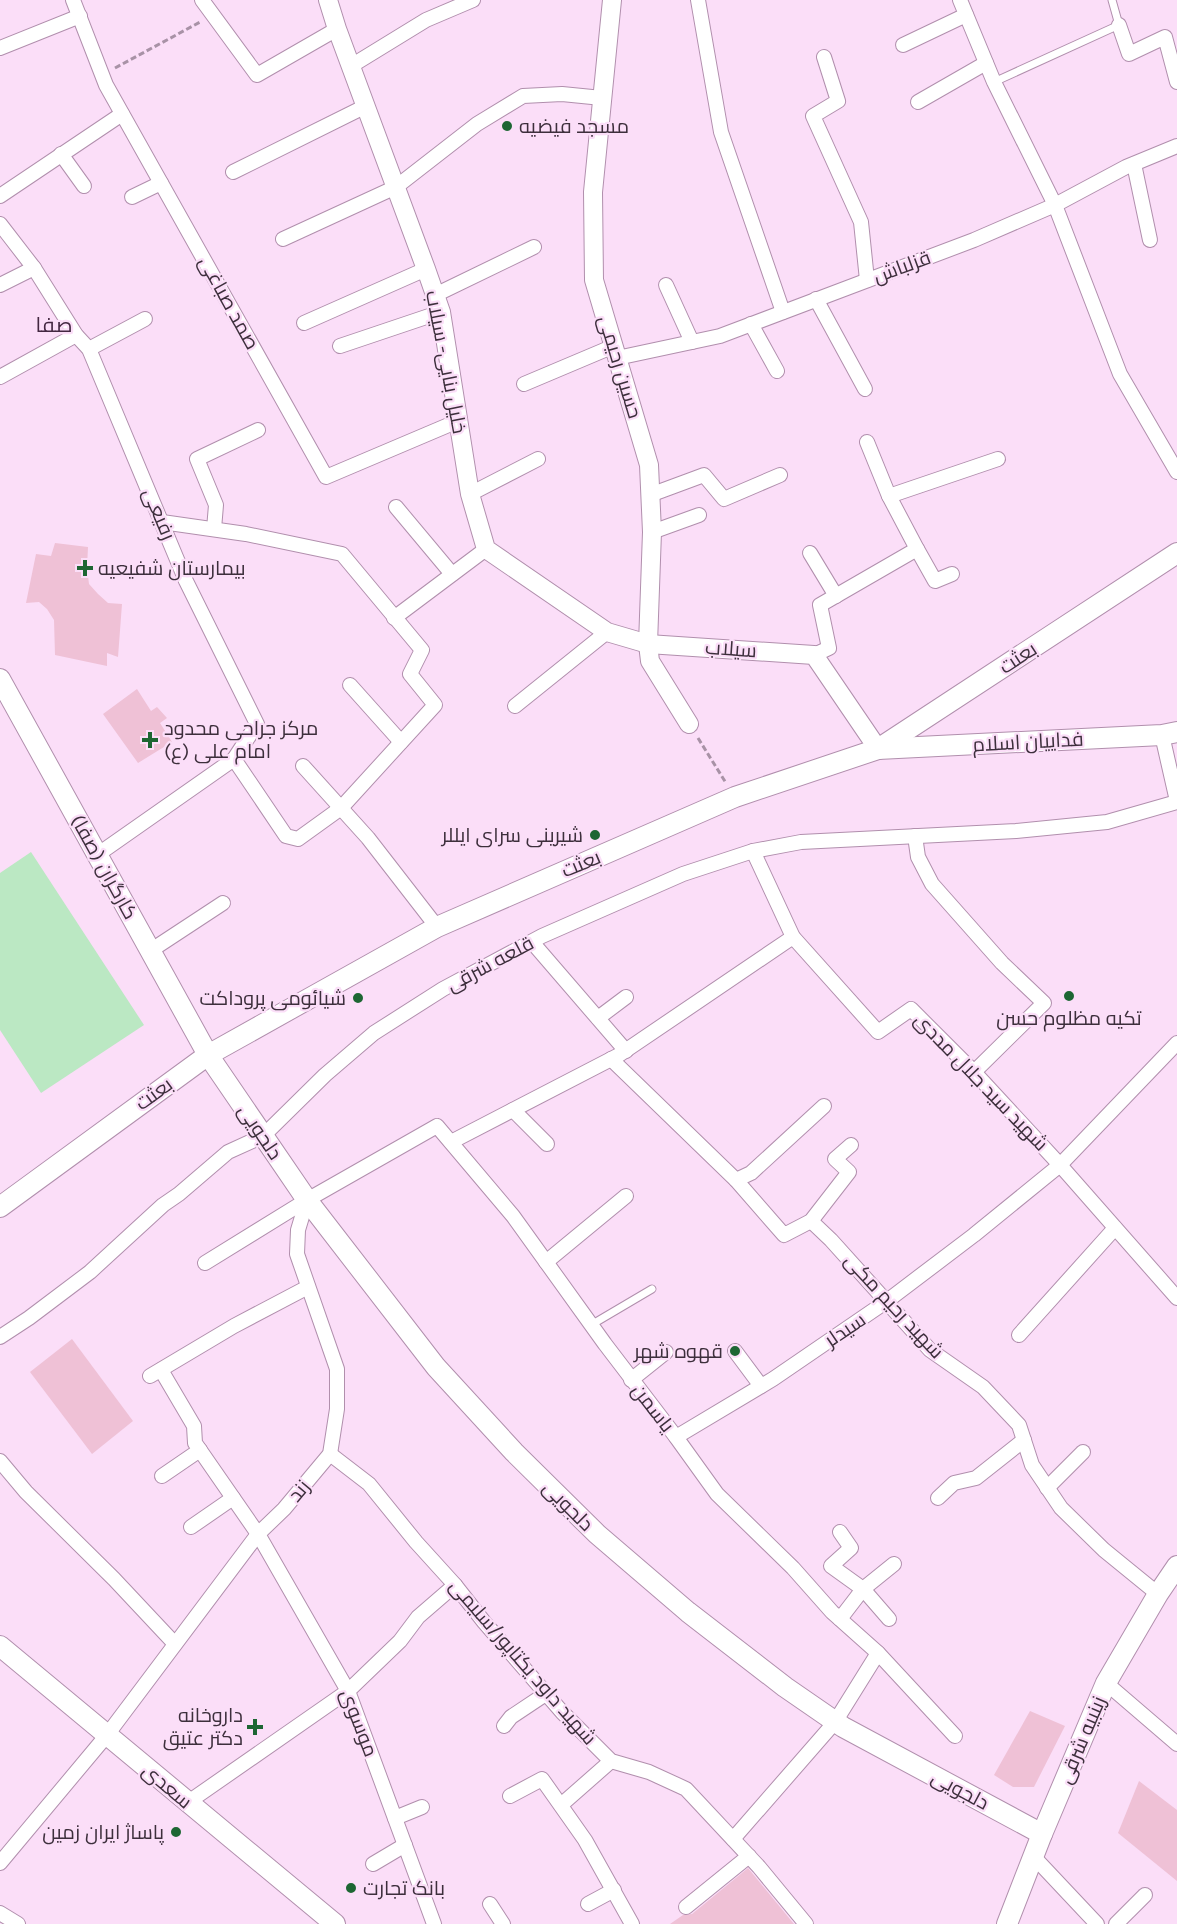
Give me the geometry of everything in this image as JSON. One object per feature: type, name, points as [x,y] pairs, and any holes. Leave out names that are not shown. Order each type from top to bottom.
[{"type":"main road","name":"بعثت","points":[[0,1207],[208,1055],[437,927],[735,797],[878,749],[1177,553]]},
{"type":"main road","name":"کارگران (صفا)","points":[[0,679],[208,1055]]},
{"type":"main road","name":"فداییان اسلام","points":[[878,749],[1169,734]]},
{"type":"main road","name":"دلجویی","points":[[208,1055],[307,1200],[436,1367],[514,1452],[597,1534],[697,1619],[784,1687],[835,1722],[1042,1834]]},
{"type":"main road","name":"زینبیه شرقی","points":[[1007,1924],[1042,1834],[1106,1683],[1177,1566]]},
{"type":"main road","name":"سعدی","points":[[0,1646],[335,1924]]},
{"type":"street","name":"صمد صباغی","points":[[73,0],[102,75],[122,114],[326,477],[458,421]]},
{"type":"street","points":[[202,0],[257,75],[337,30]]},
{"type":"street","name":"خلیل بنایی- سیلاب","points":[[328,0],[438,304],[471,494],[486,549]]},
{"type":"street","points":[[351,66],[426,20],[473,0]]},
{"type":"street","name":"حسین رحیمی","points":[[612,0],[593,192],[594,280],[649,465],[652,532],[648,644],[650,661],[689,724]]},
{"type":"street","points":[[698,0],[721,132],[783,312]]},
{"type":"street","points":[[960,0],[994,82],[1055,205],[1120,374],[1177,472]]},
{"type":"street","points":[[903,45],[966,15]]},
{"type":"street","points":[[0,48],[80,16]]},
{"type":"street","points":[[1119,25],[1129,54],[1165,37],[1177,82]]},
{"type":"street","points":[[824,57],[838,101],[813,116],[861,222],[867,280]]},
{"type":"street","points":[[918,102],[986,63]]},
{"type":"street","points":[[283,239],[396,187],[477,124],[523,96],[562,94],[602,98]]},
{"type":"street","points":[[233,172],[366,106]]},
{"type":"street","points":[[0,196],[122,114]]},
{"type":"street","name":"قزلباش","points":[[524,384],[615,352],[720,336],[974,240],[1055,205],[1134,164],[1177,146]]},
{"type":"street","points":[[61,154],[84,186]]},
{"type":"street","points":[[1134,164],[1150,240]]},
{"type":"street","points":[[132,197],[161,183]]},
{"type":"street","name":"رفیعی","points":[[0,224],[34,268],[75,335],[89,349],[186,580],[257,724],[234,759],[97,855]]},
{"type":"street","points":[[340,346],[438,304],[534,247]]},
{"type":"street","points":[[0,285],[34,268]]},
{"type":"street","points":[[304,323],[426,269]]},
{"type":"street","points":[[666,285],[692,342]]},
{"type":"street","points":[[816,299],[864,389]]},
{"type":"street","points":[[89,349],[145,319]]},
{"type":"street","points":[[752,324],[777,371]]},
{"type":"street","points":[[0,377],[75,335]]},
{"type":"street","points":[[214,529],[216,505],[197,459],[258,430]]},
{"type":"street","points":[[867,442],[889,496],[935,581],[952,574]]},
{"type":"street","points":[[471,494],[538,459]]},
{"type":"street","points":[[889,496],[998,459]]},
{"type":"street","points":[[650,495],[704,475],[724,499],[780,475]]},
{"type":"street","points":[[396,507],[452,574]]},
{"type":"street","points":[[652,532],[699,515]]},
{"type":"street","points":[[162,522],[246,534],[342,554],[422,651],[410,674],[435,705],[341,808],[298,839],[286,836],[234,759]]},
{"type":"street","points":[[394,618],[486,549],[607,632],[648,644]]},
{"type":"street","points":[[878,749],[814,655],[829,648],[820,605],[916,549]]},
{"type":"street","points":[[810,553],[836,596]]},
{"type":"street","points":[[515,706],[607,632]]},
{"type":"street","name":"سیلاب","points":[[648,644],[814,655]]},
{"type":"street","points":[[351,685],[401,742]]},
{"type":"street","points":[[1169,734],[1177,802]]},
{"type":"street","points":[[303,766],[368,838],[437,927]]},
{"type":"street","name":"قلعه شرقی","points":[[0,1337],[90,1272],[163,1206],[228,1152],[263,1136],[325,1075],[374,1033],[443,989],[542,936],[683,874],[753,851],[801,842],[1016,831],[1107,822],[1177,802]]},
{"type":"street","points":[[915,836],[918,857],[932,884],[1002,963],[1044,1003],[974,1072]]},
{"type":"street","name":"شهید سید جلال مددی","points":[[753,851],[794,937],[878,1032],[911,1009],[974,1072],[1060,1165],[1177,1298]]},
{"type":"street","points":[[150,951],[223,903]]},
{"type":"street","points":[[204,1263],[307,1200],[437,1126],[451,1142],[626,1051],[794,937]]},
{"type":"street","points":[[532,942],[626,1051]]},
{"type":"street","points":[[598,1018],[626,997]]},
{"type":"street","name":"سیدلر","points":[[676,1437],[761,1386],[887,1301],[974,1235],[1060,1165],[1177,1043]]},
{"type":"street","points":[[611,1059],[736,1180],[784,1235],[811,1221],[849,1172],[835,1159],[851,1145]]},
{"type":"street","points":[[736,1180],[751,1173],[824,1106]]},
{"type":"street","points":[[513,1110],[547,1144]]},
{"type":"street","name":"یاسمن","points":[[451,1142],[513,1216],[631,1380],[717,1494],[793,1568],[840,1619],[878,1653],[955,1736]]},
{"type":"street","points":[[546,1262],[626,1196]]},
{"type":"street","points":[[307,1200],[298,1230],[297,1254],[337,1369],[337,1409],[330,1454]]},
{"type":"street","name":"شهید رحیم مکی","points":[[811,1221],[831,1240],[930,1350],[983,1387],[1019,1425],[1032,1465],[1061,1508],[1104,1550],[1158,1594]]},
{"type":"street","points":[[1019,1335],[1115,1228]]},
{"type":"street","name":"موسوی","points":[[308,1287],[234,1326],[156,1373],[194,1426],[195,1443],[258,1534],[348,1691],[434,1924]]},
{"type":"street","points":[[735,1351],[761,1386]]},
{"type":"street","points":[[631,1380],[666,1352]]},
{"type":"street","points":[[938,1498],[954,1483],[976,1478],[1024,1440]]},
{"type":"street","points":[[162,1476],[200,1450]]},
{"type":"street","points":[[1047,1488],[1083,1452]]},
{"type":"street","name":"زند","points":[[0,1863],[107,1735],[258,1534],[284,1509],[330,1454]]},
{"type":"street","name":"شهید داود یکتاپور/سلیمی","points":[[330,1454],[369,1484],[562,1712],[611,1761],[649,1772],[686,1789],[733,1839],[806,1924]]},
{"type":"street","points":[[0,1461],[26,1492],[114,1579],[175,1644]]},
{"type":"street","points":[[191,1527],[233,1498]]},
{"type":"street","points":[[840,1532],[851,1548],[831,1566],[863,1589],[889,1619]]},
{"type":"street","points":[[840,1619],[863,1589],[894,1564]]},
{"type":"street","points":[[188,1803],[348,1691],[400,1641],[418,1617],[455,1585]]},
{"type":"street","points":[[733,1839],[835,1722],[878,1653]]},
{"type":"street","points":[[1106,1683],[1177,1744]]},
{"type":"street","points":[[504,1726],[511,1717],[547,1694]]},
{"type":"street","points":[[561,1805],[611,1761]]},
{"type":"street","points":[[510,1796],[542,1779],[585,1840],[632,1924]]},
{"type":"street","points":[[395,1818],[422,1807]]},
{"type":"street","points":[[373,1864],[405,1845]]},
{"type":"street","points":[[686,1907],[748,1856]]},
{"type":"street","points":[[1033,1856],[1097,1924]]},
{"type":"street","points":[[588,1905],[614,1890]]},
{"type":"street","points":[[1116,1924],[1145,1895]]},
{"type":"street","points":[[490,1904],[503,1924]]},
{"type":"street","points":[[0,1913],[18,1924]]},
{"type":"lane","points":[[994,82],[1119,25],[1112,0]]},
{"type":"lane","points":[[591,1325],[652,1289]]},
{"type":"path","points":[[102,75],[214,15]]},
{"type":"path","points":[[689,724],[735,797]]},
{"type":"green space","points":[[31,852],[144,1025],[41,1093],[0,1030],[0,873]]},
{"type":"building","points":[[55,543],[88,547],[89,584],[108,603],[122,604],[118,657],[107,653],[107,666],[55,655],[54,620],[39,602],[26,603],[36,554],[51,556]]},
{"type":"building","points":[[137,689],[151,711],[157,707],[167,718],[160,723],[172,742],[138,763],[103,714]]},
{"type":"building","points":[[72,1339],[133,1421],[92,1454],[30,1372]]},
{"type":"building","points":[[1030,1711],[1065,1726],[1034,1787],[1013,1787],[994,1775]]},
{"type":"building","points":[[1139,1781],[1177,1810],[1177,1881],[1118,1833]]},
{"type":"building","points":[[748,1868],[794,1924],[670,1924],[683,1915],[692,1914]]},
{"type":"place","name":"مسجد فیضیه","points":[[507,126]]},
{"type":"place","name":"بیمارستان شفیعیه","points":[[85,568]]},
{"type":"place","name":"مرکز جراحی محدود امام علی (ع)","points":[[150,740]]},
{"type":"place","name":"شیرینی سرای ایللر","points":[[595,835]]},
{"type":"place","name":"تکیه مظلوم حسن","points":[[1069,996]]},
{"type":"place","name":"شیائومی پروداکت","points":[[358,998]]},
{"type":"place","name":"قهوه شهر","points":[[735,1351]]},
{"type":"place","name":"داروخانه دکتر عتیق","points":[[255,1727]]},
{"type":"place","name":"پاساژ ایران زمین","points":[[176,1832]]},
{"type":"place","name":"بانک تجارت","points":[[351,1888]]},
{"type":"district","name":"صفا","points":[[54,325]]}]
